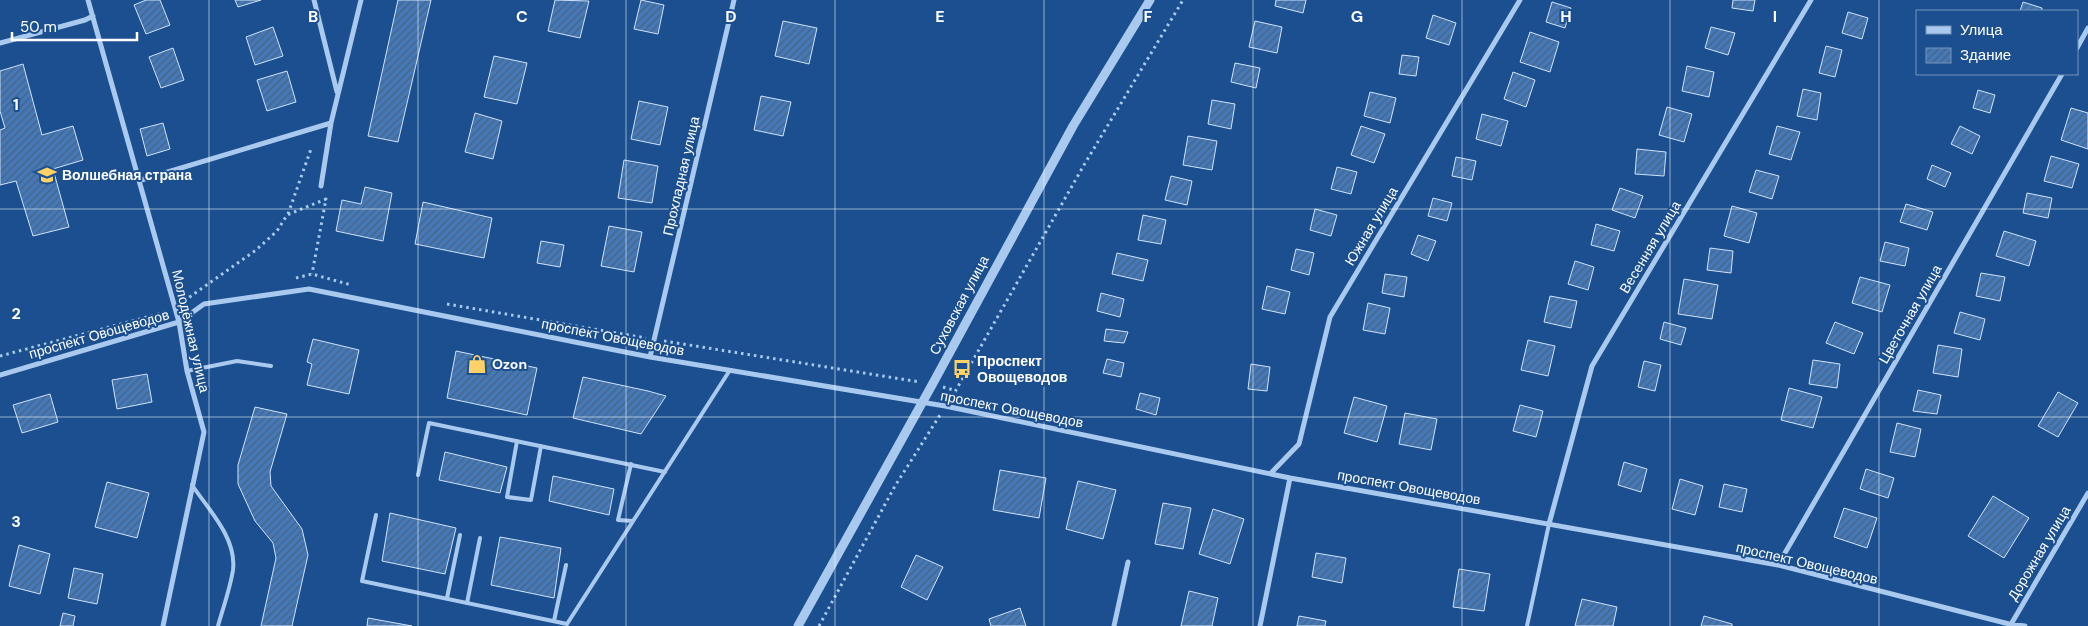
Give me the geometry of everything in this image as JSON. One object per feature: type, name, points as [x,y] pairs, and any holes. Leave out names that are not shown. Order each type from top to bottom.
[{"type":"street","name":"Молодёжная улица","points":[[88,0],[180,322],[187,371],[204,432],[163,626]]},
{"type":"street","points":[[314,0],[338,92]]},
{"type":"street","points":[[321,186],[331,123],[360,0]]},
{"type":"street","name":"Прохладная улица","points":[[650,357],[734,0]]},
{"type":"street","name":"Суховская улица","points":[[798,626],[923,402],[1073,126],[1150,0]]},
{"type":"street","name":"Южная улица","points":[[1271,473],[1299,444],[1330,317],[1520,0]]},
{"type":"street","name":"Весенняя улица","points":[[1549,524],[1592,366],[1811,0]]},
{"type":"street","points":[[0,43],[93,16]]},
{"type":"street","points":[[2078,46],[2088,28]]},
{"type":"street","name":"Цветочная улица","points":[[1778,565],[2061,75]]},
{"type":"street","points":[[140,180],[331,123]]},
{"type":"street","name":"проспект Овощеводов","points":[[0,375],[180,322],[204,304],[309,289],[650,357],[945,406],[1290,478],[1778,565],[2010,625],[2025,626]]},
{"type":"street","points":[[1260,626],[1290,478]]},
{"type":"street","name":"Дорожная улица","points":[[2010,625],[2088,493]]},
{"type":"street","points":[[1114,626],[1128,562]]},
{"type":"lane","points":[[187,371],[237,361],[271,366]]},
{"type":"lane","points":[[376,515],[362,580],[566,624],[730,370]]},
{"type":"lane","points":[[418,475],[429,422],[665,472]]},
{"type":"lane","points":[[517,441],[507,497],[531,500],[541,446]]},
{"type":"lane","points":[[631,464],[618,520],[634,520]]},
{"type":"lane","points":[[192,485],[228,539],[233,553],[233,569],[218,626]]},
{"type":"lane","points":[[1526,626],[1549,524]]},
{"type":"lane","points":[[447,598],[460,535]]},
{"type":"lane","points":[[467,603],[480,538]]},
{"type":"lane","points":[[554,620],[566,564]]},
{"type":"path","points":[[819,626],[895,486],[945,406],[957,391],[1084,165],[1183,0]]},
{"type":"path","points":[[175,307],[256,250],[277,231],[288,215],[311,149]]},
{"type":"path","points":[[288,215],[326,199],[312,274]]},
{"type":"path","points":[[0,356],[169,312],[166,302]]},
{"type":"building","points":[[146,0],[160,0],[170,25],[146,34],[134,5]]},
{"type":"building","points":[[235,0],[261,0],[238,7]]},
{"type":"building","points":[[398,0],[431,0],[398,142],[368,136]]},
{"type":"building","points":[[555,0],[589,1],[580,38],[548,31]]},
{"type":"building","points":[[641,0],[664,5],[658,34],[634,29]]},
{"type":"building","points":[[1276,0],[1306,0],[1303,13],[1275,6]]},
{"type":"building","points":[[1733,0],[1755,0],[1753,11],[1732,8]]},
{"type":"building","points":[[1552,2],[1571,8],[1565,28],[1546,22]]},
{"type":"building","points":[[2023,2],[2042,8],[2042,10],[2020,10]]},
{"type":"building","points":[[1848,12],[1868,18],[1862,39],[1842,33]]},
{"type":"building","points":[[1433,15],[1456,23],[1449,45],[1426,38]]},
{"type":"building","points":[[783,21],[817,28],[809,64],[775,56]]},
{"type":"building","points":[[1255,21],[1282,27],[1277,53],[1249,47]]},
{"type":"building","points":[[273,27],[283,56],[255,65],[246,37]]},
{"type":"building","points":[[1711,27],[1735,33],[1728,55],[1705,48]]},
{"type":"building","points":[[1530,32],[1559,42],[1550,72],[1520,62]]},
{"type":"building","points":[[1826,46],[1842,50],[1835,77],[1819,73]]},
{"type":"building","points":[[173,48],[184,80],[161,88],[149,57]]},
{"type":"building","points":[[1402,55],[1419,57],[1416,76],[1399,74]]},
{"type":"building","points":[[494,56],[527,63],[517,104],[484,97]]},
{"type":"building","points":[[1235,63],[1260,68],[1256,88],[1231,82]]},
{"type":"building","points":[[23,64],[42,135],[73,126],[83,160],[53,169],[69,227],[33,236],[16,181],[0,185],[0,130],[5,128],[0,111],[0,71]]},
{"type":"building","points":[[1687,66],[1714,72],[1709,97],[1682,91]]},
{"type":"building","points":[[287,71],[296,102],[267,111],[257,80]]},
{"type":"building","points":[[1513,72],[1535,80],[1526,107],[1504,99]]},
{"type":"building","points":[[1803,89],[1821,93],[1817,120],[1797,116]]},
{"type":"building","points":[[1978,90],[1995,95],[1990,113],[1973,108]]},
{"type":"building","points":[[1370,92],[1396,98],[1390,123],[1364,116]]},
{"type":"building","points":[[761,96],[791,102],[783,136],[754,130]]},
{"type":"building","points":[[1212,100],[1235,104],[1231,129],[1208,124]]},
{"type":"building","points":[[639,101],[668,107],[660,145],[631,139]]},
{"type":"building","points":[[1667,107],[1692,114],[1684,142],[1659,135]]},
{"type":"building","points":[[2071,108],[2088,113],[2088,149],[2061,140]]},
{"type":"building","points":[[475,113],[502,121],[493,159],[465,152]]},
{"type":"building","points":[[1482,114],[1508,121],[1501,146],[1476,139]]},
{"type":"building","points":[[163,123],[170,149],[147,156],[140,129]]},
{"type":"building","points":[[1361,126],[1385,134],[1374,163],[1351,155]]},
{"type":"building","points":[[1777,126],[1800,132],[1791,160],[1769,154]]},
{"type":"building","points":[[1960,126],[1980,136],[1972,154],[1951,144]]},
{"type":"building","points":[[1188,136],[1217,141],[1212,170],[1183,165]]},
{"type":"building","points":[[1637,149],[1666,152],[1664,176],[1635,174]]},
{"type":"building","points":[[2051,156],[2079,164],[2072,188],[2044,181]]},
{"type":"building","points":[[1456,157],[1476,161],[1472,180],[1452,176]]},
{"type":"building","points":[[624,160],[658,166],[652,203],[618,198]]},
{"type":"building","points":[[1932,165],[1951,173],[1945,187],[1927,179]]},
{"type":"building","points":[[1337,167],[1357,172],[1351,194],[1331,189]]},
{"type":"building","points":[[1756,170],[1779,176],[1772,199],[1749,192]]},
{"type":"building","points":[[1171,176],[1192,181],[1187,205],[1165,200]]},
{"type":"building","points":[[365,187],[392,193],[383,241],[336,231],[342,200],[361,204]]},
{"type":"building","points":[[1620,188],[1643,196],[1635,218],[1612,210]]},
{"type":"building","points":[[2027,193],[2052,198],[2048,218],[2023,213]]},
{"type":"building","points":[[1433,198],[1452,203],[1447,221],[1428,216]]},
{"type":"building","points":[[423,202],[492,218],[484,258],[415,244]]},
{"type":"building","points":[[1906,204],[1933,212],[1927,230],[1900,222]]},
{"type":"building","points":[[1732,206],[1757,213],[1749,243],[1724,236]]},
{"type":"building","points":[[1315,209],[1337,215],[1331,236],[1310,230]]},
{"type":"building","points":[[1143,215],[1166,220],[1161,244],[1138,240]]},
{"type":"building","points":[[1596,224],[1620,231],[1614,251],[1591,245]]},
{"type":"building","points":[[609,226],[642,232],[634,272],[601,266]]},
{"type":"building","points":[[2004,231],[2036,241],[2029,266],[1996,256]]},
{"type":"building","points":[[1418,235],[1436,241],[1428,261],[1411,254]]},
{"type":"building","points":[[541,241],[564,245],[560,267],[537,263]]},
{"type":"building","points":[[1885,242],[1909,248],[1905,266],[1880,261]]},
{"type":"building","points":[[1710,248],[1733,251],[1731,273],[1707,270]]},
{"type":"building","points":[[1296,249],[1314,253],[1309,275],[1291,270]]},
{"type":"building","points":[[1117,253],[1148,260],[1143,281],[1112,274]]},
{"type":"building","points":[[1575,261],[1594,267],[1588,290],[1568,284]]},
{"type":"building","points":[[1981,273],[2005,277],[2000,301],[1976,296]]},
{"type":"building","points":[[1385,274],[1407,277],[1404,297],[1382,293]]},
{"type":"building","points":[[1860,277],[1890,285],[1882,312],[1852,303]]},
{"type":"building","points":[[1684,279],[1718,285],[1712,319],[1678,314]]},
{"type":"building","points":[[1267,286],[1290,292],[1285,314],[1262,309]]},
{"type":"building","points":[[1101,293],[1124,299],[1120,317],[1097,311]]},
{"type":"building","points":[[1550,296],[1577,301],[1571,328],[1544,322]]},
{"type":"building","points":[[1368,303],[1390,308],[1385,334],[1363,330]]},
{"type":"building","points":[[1960,312],[1985,319],[1980,340],[1954,333]]},
{"type":"building","points":[[1664,322],[1686,328],[1681,345],[1660,339]]},
{"type":"building","points":[[1835,322],[1863,333],[1854,354],[1826,343]]},
{"type":"building","points":[[1106,329],[1128,332],[1124,343],[1104,341]]},
{"type":"building","points":[[313,339],[359,350],[349,394],[307,385],[312,364],[307,362]]},
{"type":"building","points":[[1528,340],[1555,346],[1548,376],[1521,370]]},
{"type":"building","points":[[1938,345],[1962,349],[1958,377],[1933,373]]},
{"type":"building","points":[[456,351],[537,368],[527,415],[447,398]]},
{"type":"building","points":[[1107,359],[1124,363],[1121,377],[1103,373]]},
{"type":"building","points":[[1813,360],[1840,364],[1837,388],[1809,384]]},
{"type":"building","points":[[1644,361],[1661,365],[1655,391],[1638,387]]},
{"type":"building","points":[[1251,364],[1270,367],[1267,391],[1248,389]]},
{"type":"building","points":[[147,374],[152,402],[117,409],[112,380]]},
{"type":"building","points":[[583,377],[666,396],[641,434],[573,418]]},
{"type":"building","points":[[1789,388],[1822,397],[1813,428],[1781,420]]},
{"type":"building","points":[[1918,390],[1941,395],[1937,414],[1913,411]]},
{"type":"building","points":[[2058,392],[2078,403],[2058,437],[2038,426]]},
{"type":"building","points":[[1140,393],[1160,398],[1156,415],[1136,409]]},
{"type":"building","points":[[50,394],[58,422],[22,433],[13,405]]},
{"type":"building","points":[[1354,397],[1387,406],[1377,442],[1344,433]]},
{"type":"building","points":[[1520,405],[1543,411],[1536,437],[1513,431]]},
{"type":"building","points":[[255,407],[287,414],[270,472],[271,486],[302,529],[308,555],[292,626],[261,626],[276,558],[273,543],[255,521],[238,484],[238,465]]},
{"type":"building","points":[[1405,413],[1437,419],[1431,450],[1399,444]]},
{"type":"building","points":[[1897,423],[1921,429],[1915,457],[1890,452]]},
{"type":"building","points":[[445,452],[507,467],[500,493],[439,480]]},
{"type":"building","points":[[1624,462],[1647,469],[1641,492],[1618,485]]},
{"type":"building","points":[[1866,469],[1894,478],[1888,498],[1860,489]]},
{"type":"building","points":[[1000,470],[1046,478],[1039,518],[993,510]]},
{"type":"building","points":[[553,476],[614,489],[609,515],[549,501]]},
{"type":"building","points":[[1680,479],[1703,486],[1695,515],[1672,509]]},
{"type":"building","points":[[1078,481],[1116,490],[1103,539],[1066,529]]},
{"type":"building","points":[[107,482],[149,493],[137,538],[95,527]]},
{"type":"building","points":[[1724,484],[1747,489],[1742,512],[1719,507]]},
{"type":"building","points":[[1993,496],[2029,518],[2004,558],[1968,536]]},
{"type":"building","points":[[1163,503],[1191,508],[1183,549],[1155,544]]},
{"type":"building","points":[[1844,508],[1877,518],[1867,548],[1834,537]]},
{"type":"building","points":[[1213,509],[1244,519],[1230,564],[1199,554]]},
{"type":"building","points":[[390,513],[456,528],[445,574],[382,561]]},
{"type":"building","points":[[500,537],[561,548],[554,598],[491,585]]},
{"type":"building","points":[[19,545],[50,554],[40,594],[9,586]]},
{"type":"building","points":[[1316,553],[1346,558],[1342,583],[1312,577]]},
{"type":"building","points":[[916,555],[943,567],[927,600],[901,587]]},
{"type":"building","points":[[74,568],[103,574],[97,604],[68,598]]},
{"type":"building","points":[[1459,569],[1490,574],[1484,611],[1453,607]]},
{"type":"building","points":[[1189,591],[1218,598],[1212,626],[1181,626]]},
{"type":"building","points":[[1582,599],[1617,607],[1613,626],[1575,626]]},
{"type":"building","points":[[1020,608],[1026,626],[991,626],[989,619]]},
{"type":"building","points":[[63,613],[75,616],[73,626],[60,626]]},
{"type":"building","points":[[1299,616],[1326,621],[1325,626],[1297,626]]},
{"type":"building","points":[[1704,616],[1732,624],[1732,626],[1701,626]]},
{"type":"building","points":[[368,618],[412,626],[367,626]]},
{"type":"place","name":"Волшебная страна","points":[[47,175]]},
{"type":"place","name":"Ozon","points":[[477,364]]},
{"type":"place","name":"Проспект Овощеводов","points":[[962,369]]}]
